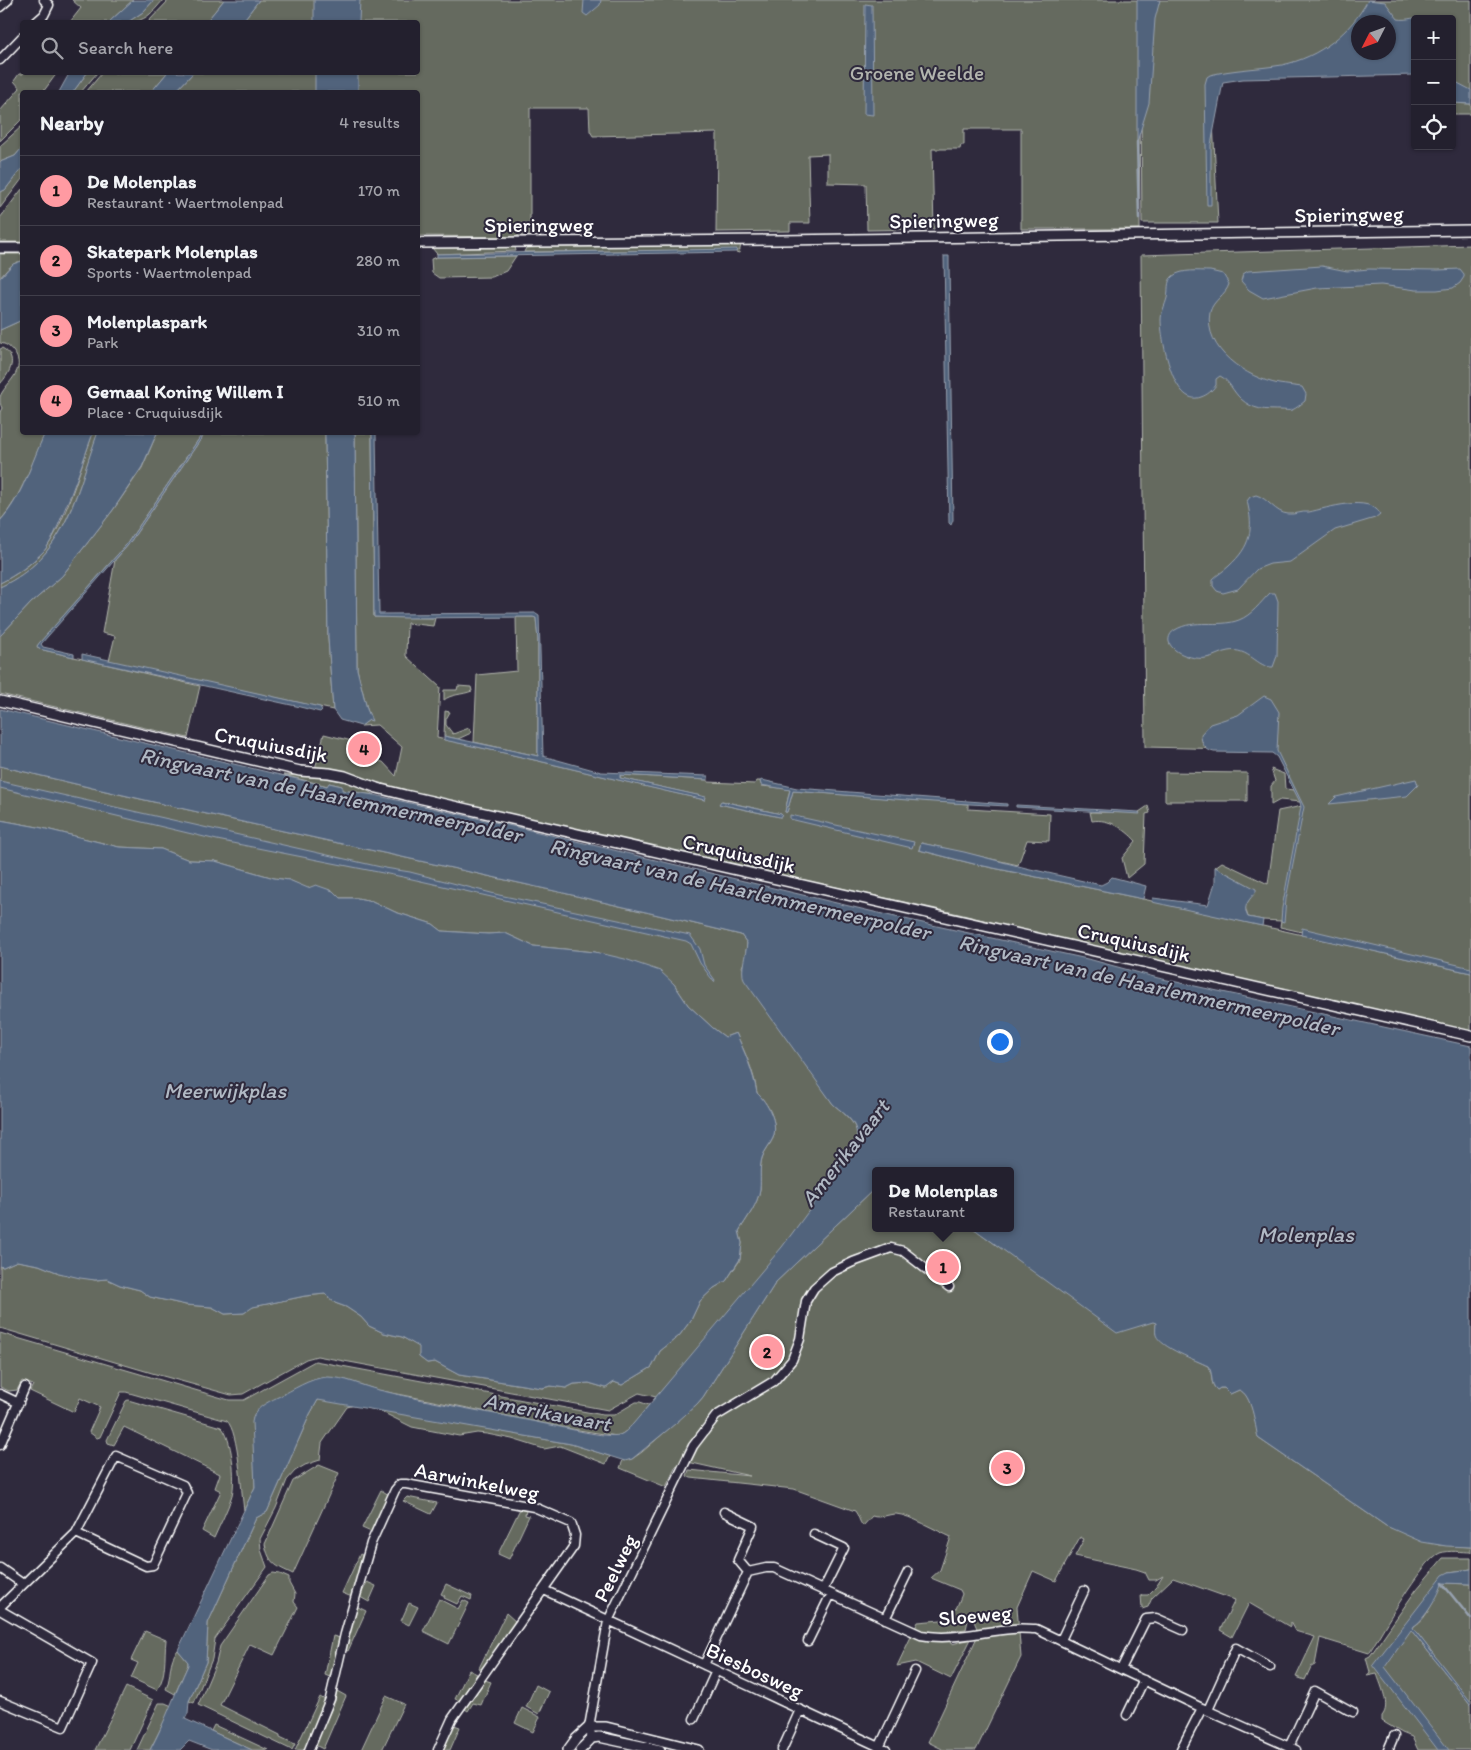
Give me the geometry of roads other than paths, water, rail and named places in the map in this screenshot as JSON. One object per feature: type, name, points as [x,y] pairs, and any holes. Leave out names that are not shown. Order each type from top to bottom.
[{"type":"street","points":[[0,7],[8,0]]},
{"type":"street","points":[[38,20],[49,5],[44,0]]},
{"type":"street","points":[[0,60],[20,39]]},
{"type":"street","name":"Spieringweg","points":[[420,243],[1471,230]]},
{"type":"street","points":[[0,248],[20,248]]},
{"type":"street","name":"Cruquiusdijk","points":[[0,701],[300,771],[345,776],[377,788],[405,795],[1471,1036]]},
{"type":"street","name":"Peelweg","points":[[592,1738],[589,1727],[608,1621],[693,1446],[719,1414],[774,1381],[792,1360],[800,1339],[806,1301],[814,1288],[832,1272],[891,1248],[903,1252],[949,1287]]},
{"type":"street","points":[[1,1440],[25,1387]]},
{"type":"street","points":[[0,1394],[19,1403]]},
{"type":"street","points":[[0,1701],[63,1727],[92,1663],[0,1608],[76,1533],[116,1456],[183,1485],[187,1493],[154,1565],[146,1566],[76,1533]]},
{"type":"street","name":"Aarwinkelweg","points":[[309,1750],[330,1699],[345,1634],[371,1543],[395,1490],[400,1484],[534,1507],[571,1523],[576,1536],[574,1546],[452,1720],[438,1750]]},
{"type":"street","points":[[704,1665],[748,1572],[738,1560],[754,1526],[724,1512]]},
{"type":"street","points":[[814,1534],[844,1548],[823,1590]]},
{"type":"street","points":[[0,1568],[23,1584]]},
{"type":"street","name":"Sloeweg","points":[[748,1572],[774,1568],[922,1635],[934,1638],[977,1635],[1013,1628],[1036,1629],[1286,1748]]},
{"type":"street","points":[[885,1618],[908,1572]]},
{"type":"street","points":[[544,1590],[608,1621]]},
{"type":"street","points":[[1061,1640],[1084,1591]]},
{"type":"street","points":[[808,1640],[831,1594]]},
{"type":"street","points":[[1121,1669],[1146,1619],[1156,1618],[1183,1630]]},
{"type":"street","name":"Biesbosweg","points":[[608,1621],[882,1749]]},
{"type":"street","points":[[1181,1749],[1205,1709],[1236,1648],[1270,1667]]},
{"type":"street","points":[[694,1719],[716,1670]]},
{"type":"street","points":[[882,1749],[915,1671]]},
{"type":"street","points":[[1128,1715],[1144,1680]]},
{"type":"street","points":[[1286,1748],[1315,1691],[1353,1712]]},
{"type":"street","points":[[782,1750],[800,1710]]},
{"type":"street","points":[[568,1750],[576,1739],[589,1727],[606,1728],[699,1750]]},
{"type":"street","points":[[1388,1750],[1394,1736]]},
{"type":"street","points":[[580,1750],[592,1738],[599,1737],[660,1750]]},
{"type":"water","points":[[133,0],[154,0],[143,12],[131,20],[111,20]]},
{"type":"water","points":[[224,0],[259,0],[244,20],[208,20]]},
{"type":"water","points":[[314,0],[360,0],[359,20],[314,20]]},
{"type":"water","points":[[584,0],[601,0],[600,5],[587,16],[583,13]]},
{"type":"water","points":[[1137,0],[1160,0],[1155,19],[1149,103],[1137,142]]},
{"type":"water","points":[[1368,0],[1385,2],[1395,15],[1359,15]]},
{"type":"water","points":[[865,4],[872,5],[873,115],[864,114]]},
{"type":"water","points":[[1396,16],[1398,19],[1411,19],[1411,75],[1243,79],[1223,82],[1211,145],[1211,205],[1207,205],[1205,84],[1207,77],[1228,71],[1282,65],[1296,61],[1321,50],[1343,33],[1351,24],[1351,60],[1396,60]]},
{"type":"water","points":[[68,75],[86,75],[74,90],[60,90]]},
{"type":"water","points":[[165,75],[191,75],[177,90],[153,90]]},
{"type":"water","points":[[315,75],[358,75],[358,90],[315,90]]},
{"type":"water","points":[[1456,82],[1471,90],[1471,104],[1456,103]]},
{"type":"water","points":[[20,150],[20,171],[5,190],[0,192],[0,162],[15,156]]},
{"type":"water","points":[[737,249],[736,252],[437,257],[437,254]]},
{"type":"water","points":[[944,256],[949,256],[953,520],[951,525],[949,523]]},
{"type":"water","points":[[20,262],[20,321],[0,330],[0,278],[13,264]]},
{"type":"water","points":[[1322,266],[1347,271],[1369,269],[1460,269],[1464,277],[1453,288],[1437,290],[1416,290],[1381,285],[1317,288],[1263,298],[1249,290],[1241,281],[1243,274],[1248,271]]},
{"type":"water","points":[[1210,271],[1223,274],[1229,284],[1210,312],[1210,326],[1213,338],[1220,350],[1241,369],[1254,376],[1279,384],[1302,387],[1306,394],[1305,401],[1296,408],[1292,410],[1270,410],[1250,405],[1241,399],[1226,380],[1220,376],[1216,379],[1216,385],[1213,389],[1201,397],[1191,398],[1183,392],[1176,382],[1166,355],[1161,317],[1167,298],[1169,281],[1173,276],[1181,272]]},
{"type":"water","points":[[44,435],[92,435],[70,496],[49,543],[44,551],[29,565],[0,583],[0,521],[15,501]]},
{"type":"water","points":[[97,435],[156,435],[142,467],[113,510],[62,576],[31,603],[0,636],[0,587],[23,574],[40,559],[66,522]]},
{"type":"water","points":[[202,435],[204,435],[128,545],[41,644],[43,647],[74,654],[74,657],[39,649],[37,646],[40,642],[126,545]]},
{"type":"water","points":[[325,435],[355,435],[357,669],[372,721],[369,720],[361,726],[340,720],[333,710],[328,638]]},
{"type":"water","points":[[372,435],[376,435],[379,614],[536,613],[539,615],[543,756],[601,772],[708,776],[708,780],[620,775],[620,778],[706,797],[705,800],[444,740],[444,736],[538,756],[538,640],[536,618],[374,617]]},
{"type":"water","points":[[1256,495],[1279,511],[1288,514],[1358,504],[1375,508],[1380,514],[1375,518],[1335,530],[1290,562],[1270,564],[1257,569],[1238,589],[1223,593],[1217,591],[1213,586],[1213,579],[1236,559],[1246,544],[1250,529],[1247,501],[1250,497]]},
{"type":"water","points":[[1270,593],[1275,593],[1278,601],[1277,656],[1273,667],[1262,664],[1242,652],[1225,652],[1212,657],[1201,658],[1180,653],[1171,646],[1169,637],[1175,630],[1190,624],[1223,623],[1239,620],[1248,615]]},
{"type":"water","points":[[82,654],[320,707],[322,710],[320,712],[82,659]]},
{"type":"water","points":[[1264,696],[1271,699],[1279,712],[1277,751],[1304,807],[1286,899],[1284,922],[1281,921],[1282,908],[1301,807],[1300,802],[1277,757],[1272,753],[1214,752],[1206,748],[1201,738],[1201,734],[1210,724],[1238,715]]},
{"type":"water","name":"Molenplas","points":[[0,709],[327,786],[329,783],[342,786],[342,790],[374,795],[521,828],[891,916],[1092,960],[1158,978],[1471,1046],[1471,1547],[1446,1546],[1422,1542],[1386,1526],[1258,1438],[1247,1397],[1239,1390],[1230,1394],[1224,1388],[1217,1390],[1213,1384],[1208,1366],[1179,1353],[1159,1340],[1156,1335],[1156,1323],[1153,1322],[1117,1333],[978,1232],[1014,1232],[1014,1167],[872,1167],[872,1191],[776,1282],[703,1397],[675,1424],[632,1459],[625,1461],[571,1444],[318,1400],[267,1512],[256,1518],[208,1623],[206,1662],[189,1701],[188,1713],[185,1719],[252,1750],[212,1750],[189,1741],[180,1750],[150,1750],[188,1665],[188,1662],[178,1650],[255,1487],[252,1422],[255,1413],[261,1406],[308,1382],[334,1377],[379,1390],[443,1404],[586,1432],[613,1436],[621,1434],[633,1424],[782,1247],[819,1197],[853,1146],[856,1133],[852,1122],[833,1104],[744,980],[743,966],[747,943],[741,935],[556,891],[0,766]]},
{"type":"water","points":[[1416,779],[1418,785],[1407,796],[1329,804],[1336,797]]},
{"type":"water","points":[[0,781],[385,868],[410,872],[499,895],[690,935],[700,949],[704,965],[715,980],[714,982],[700,963],[691,944],[686,941],[403,877],[217,840],[0,788]]},
{"type":"water","points":[[760,781],[797,788],[1007,804],[1007,806],[793,791],[787,812],[785,812],[790,790],[761,785]]},
{"type":"water","points":[[721,801],[783,816],[780,817],[719,804]]},
{"type":"water","points":[[1016,805],[1139,812],[1140,814],[1016,807]]},
{"type":"water","points":[[790,815],[914,842],[912,848],[790,819]]},
{"type":"water","name":"Meerwijkplas","points":[[0,820],[38,827],[119,847],[161,849],[189,860],[215,861],[274,878],[289,880],[308,888],[316,885],[333,891],[340,898],[357,898],[372,901],[395,912],[433,924],[442,931],[488,934],[505,933],[533,946],[595,952],[625,959],[660,971],[674,984],[688,1005],[713,1028],[725,1037],[736,1033],[746,1055],[757,1093],[768,1107],[773,1120],[773,1138],[761,1162],[759,1195],[752,1211],[739,1231],[742,1243],[740,1259],[726,1281],[714,1288],[700,1301],[691,1320],[679,1336],[660,1351],[652,1367],[622,1385],[614,1382],[606,1388],[589,1383],[574,1384],[566,1388],[551,1386],[542,1388],[459,1375],[435,1362],[427,1363],[419,1357],[419,1347],[402,1337],[384,1333],[369,1326],[361,1317],[346,1307],[335,1303],[325,1294],[305,1296],[253,1307],[244,1313],[225,1314],[212,1307],[186,1305],[150,1297],[140,1290],[120,1285],[107,1279],[80,1278],[59,1273],[39,1265],[17,1261],[3,1267],[0,1266]]},
{"type":"water","points":[[921,843],[1101,885],[1112,877],[1146,886],[1143,899],[974,864],[919,850]]},
{"type":"water","points":[[1215,867],[1256,889],[1256,892],[1247,903],[1246,913],[1248,917],[1263,920],[1262,926],[1152,902],[1153,898],[1208,905],[1215,883]]},
{"type":"water","points":[[1302,928],[1471,968],[1471,973],[1301,935]]},
{"type":"water","points":[[1471,1569],[1471,1584],[1442,1583],[1431,1606],[1413,1628],[1471,1702],[1471,1705],[1411,1630],[1385,1667],[1449,1750],[1438,1750],[1373,1665],[1443,1575],[1449,1572]]},
{"type":"waterway","points":[[1137,142],[1139,219]]},
{"type":"waterway","points":[[1442,1583],[1471,1619]]},
{"type":"place","name":"Gemaal Koning Willem I","points":[[364,749]]},
{"type":"place","name":"De Molenplas","points":[[943,1267]]},
{"type":"place","name":"Skatepark Molenplas","points":[[767,1352]]},
{"type":"place","name":"Molenplaspark","points":[[1007,1468]]},
{"type":"park label","name":"Groene Weelde","points":[[917,72]]},
{"type":"water label","name":"Ringvaart van de Haarlemmermeerpolder","points":[[331,795]]},
{"type":"water label","name":"Ringvaart van de Haarlemmermeerpolder","points":[[740,889]]},
{"type":"water label","name":"Ringvaart van de Haarlemmermeerpolder","points":[[1149,985]]},
{"type":"water label","name":"Amerikavaart","points":[[845,1153]]},
{"type":"water label","name":"Amerikavaart","points":[[547,1412]]}]
